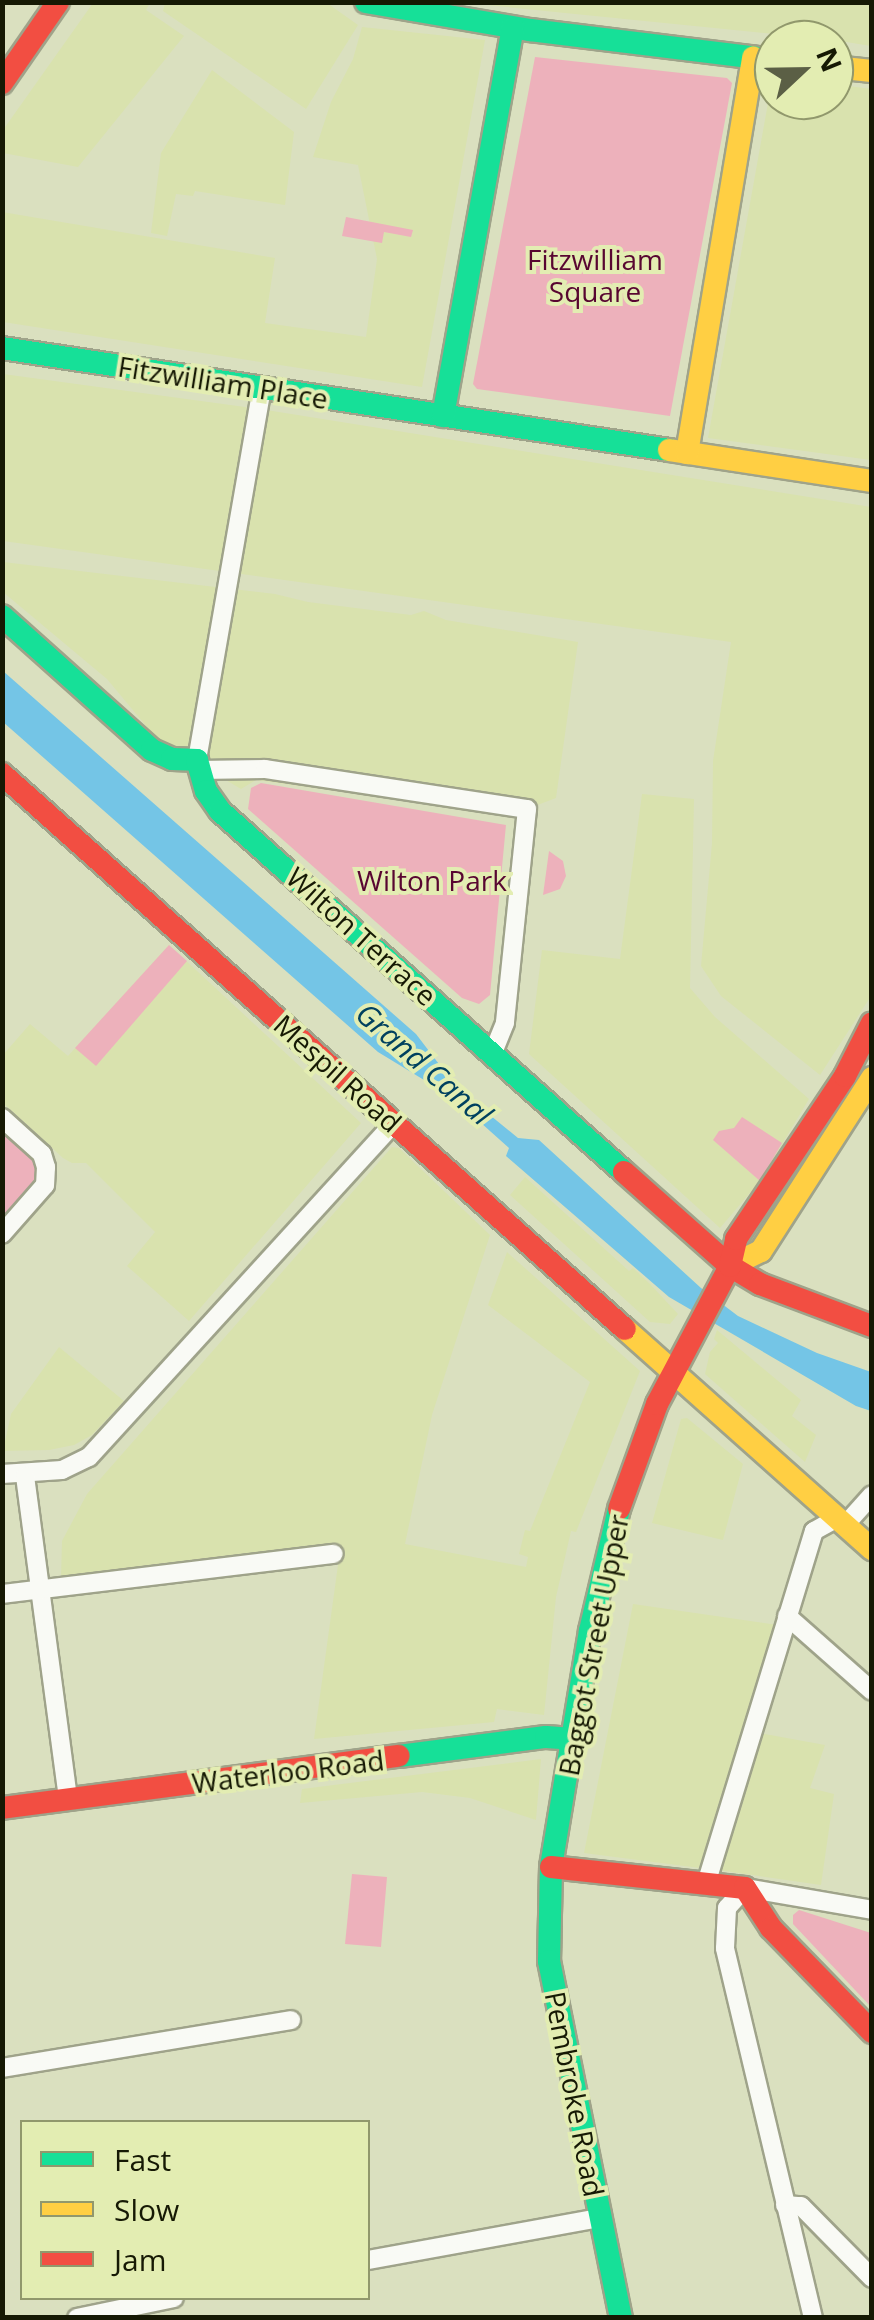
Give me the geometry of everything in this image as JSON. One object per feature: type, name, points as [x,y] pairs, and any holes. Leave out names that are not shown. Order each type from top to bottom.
[{"type":"street","points":[[2,83],[58,2]]},
{"type":"street","points":[[366,2],[513,28],[754,57]]},
{"type":"street","points":[[442,416],[513,28]]},
{"type":"street","points":[[687,453],[754,109]]},
{"type":"street","name":"Fitzwilliam Place","points":[[2,348],[872,481]]},
{"type":"street","points":[[198,765],[262,387]]},
{"type":"street","points":[[2,616],[152,750],[172,758],[198,765],[300,773],[528,809],[505,1023],[494,1052]]},
{"type":"street","name":"Wilton Terrace","points":[[198,765],[206,792],[220,811],[494,1052],[724,1276],[760,1284],[872,1326]]},
{"type":"street","name":"Mespil Road","points":[[2,774],[872,1549]]},
{"type":"street","name":"Baggot Street Upper","points":[[552,1868],[590,1631],[614,1521],[673,1372],[724,1276],[736,1239],[845,1076],[872,1023]]},
{"type":"street","points":[[724,1276],[761,1251],[869,1087],[845,1076]]},
{"type":"street","points":[[2,1118],[42,1154],[46,1167],[45,1185],[2,1234]]},
{"type":"street","points":[[2,1474],[25,1476],[62,1470],[90,1457],[394,1123]]},
{"type":"street","points":[[25,1476],[68,1798]]},
{"type":"street","points":[[708,1874],[814,1532],[841,1522],[872,1495]]},
{"type":"street","points":[[2,1594],[334,1554]]},
{"type":"street","points":[[787,1616],[872,1691]]},
{"type":"street","name":"Waterloo Road","points":[[2,1808],[546,1736],[573,1739]]},
{"type":"street","points":[[552,1868],[708,1874],[745,1888],[872,1910]]},
{"type":"street","name":"Pembroke Road","points":[[552,1868],[549,1961],[621,2318]]},
{"type":"street","points":[[745,1888],[771,1928],[872,2032]]},
{"type":"street","points":[[745,1888],[727,1908],[725,1948],[813,2318]]},
{"type":"street","points":[[2,2068],[291,2020]]},
{"type":"street","points":[[785,2205],[801,2206],[872,2278]]},
{"type":"street","points":[[370,2260],[599,2218]]},
{"type":"street","points":[[77,2318],[118,2313],[167,2300]]},
{"type":"shaded area","points":[[93,3],[150,3],[146,10],[184,36],[78,167],[3,153],[3,130]]},
{"type":"shaded area","points":[[165,3],[327,3],[358,25],[306,109],[163,11]]},
{"type":"shaded area","points":[[467,3],[871,3],[871,46],[854,43],[854,20],[754,20],[754,32]]},
{"type":"shaded area","points":[[362,27],[485,40],[422,387],[3,322],[2,212],[275,258],[265,323],[366,337],[377,259],[358,165],[313,157]]},
{"type":"shaded area","points":[[212,70],[294,132],[285,205],[195,191],[193,196],[176,194],[167,236],[151,233],[161,153]]},
{"type":"shaded area","points":[[854,87],[871,89],[871,460],[708,438],[765,120],[854,120]]},
{"type":"shaded area","points":[[3,374],[260,409],[871,507],[871,996],[820,1075],[721,996],[701,966],[712,843],[713,761],[731,642],[3,541]]},
{"type":"shaded area","name":"Wilton Park","points":[[3,562],[275,594],[411,615],[424,611],[446,620],[578,642],[556,798],[511,815],[256,780],[241,789],[157,739],[107,679],[3,592]]},
{"type":"shaded area","points":[[642,794],[694,799],[690,988],[715,1017],[809,1099],[760,1181],[720,1228],[529,1054],[542,950],[620,959]]},
{"type":"shaded area","points":[[169,945],[361,1123],[189,1321],[127,1266],[155,1232],[86,1163],[63,1158],[3,1103],[3,1055],[30,1024],[68,1056]]},
{"type":"shaded area","points":[[392,1147],[399,1148],[490,1235],[432,1415],[405,1544],[526,1567],[528,1557],[519,1554],[525,1530],[530,1531],[590,1382],[488,1305],[507,1252],[640,1371],[576,1532],[571,1531],[556,1597],[544,1715],[497,1709],[494,1722],[314,1739],[338,1565],[327,1548],[61,1577],[62,1541],[87,1494]]},
{"type":"shaded area","points":[[525,1177],[629,1271],[633,1268],[650,1284],[678,1314],[670,1324],[650,1322],[510,1195]]},
{"type":"shaded area","points":[[717,1330],[801,1400],[792,1416],[816,1435],[805,1462],[705,1374],[710,1352],[718,1343],[714,1339]]},
{"type":"shaded area","points":[[59,1347],[124,1401],[92,1435],[74,1445],[3,1451],[11,1414]]},
{"type":"shaded area","points":[[687,1418],[743,1464],[723,1540],[652,1523],[681,1419]]},
{"type":"shaded area","points":[[633,1604],[778,1625],[700,1868],[584,1853]]},
{"type":"shaded area","points":[[759,1733],[825,1745],[810,1788],[834,1794],[821,1885],[718,1870]]},
{"type":"shaded area","points":[[541,1759],[536,1820],[470,1798],[422,1792],[300,1803],[302,1789]]},
{"type":"green space","name":"Fitzwilliam Square","points":[[535,57],[727,78],[732,83],[670,416],[477,389],[473,384]]},
{"type":"green space","points":[[346,217],[413,230],[411,237],[384,232],[382,243],[342,236]]},
{"type":"green space","name":"Wilton Park","points":[[261,783],[506,825],[490,995],[479,1004],[462,998],[248,809],[251,788]]},
{"type":"green space","points":[[549,851],[563,861],[566,876],[560,889],[543,895]]},
{"type":"green space","points":[[169,945],[187,961],[96,1066],[75,1048]]},
{"type":"green space","points":[[742,1117],[782,1143],[760,1181],[713,1140],[719,1131],[734,1128]]},
{"type":"green space","points":[[2,1127],[37,1158],[40,1171],[36,1185],[2,1226]]},
{"type":"green space","points":[[352,1874],[387,1877],[381,1947],[345,1944]]},
{"type":"green space","points":[[799,1910],[871,1933],[871,2007],[793,1924],[793,1915]]},
{"type":"water","name":"Grand Canal","points":[[3,671],[416,1034],[458,1089],[518,1138],[539,1140],[701,1288],[738,1316],[817,1353],[871,1372],[871,1411],[856,1406],[669,1297],[506,1156],[509,1148],[452,1097],[378,1052],[3,722]]},
{"type":"traffic: fast","points":[[366,2],[530,30],[754,58]]},
{"type":"traffic: fast","points":[[443,416],[513,28]]},
{"type":"traffic: fast","points":[[2,348],[669,450]]},
{"type":"traffic: fast","points":[[2,616],[152,750],[172,759],[197,760],[206,791],[220,811],[624,1172]]},
{"type":"traffic: fast","points":[[619,1509],[590,1631],[551,1867],[549,1961],[621,2318]]},
{"type":"traffic: fast","points":[[399,1756],[546,1737],[573,1739]]},
{"type":"traffic: slow","points":[[687,453],[753,57]]},
{"type":"traffic: slow","points":[[854,69],[872,71]]},
{"type":"traffic: slow","points":[[669,450],[872,481]]},
{"type":"traffic: slow","points":[[730,1266],[761,1251],[872,1078]]},
{"type":"traffic: slow","points":[[625,1329],[872,1549]]},
{"type":"traffic: jam","points":[[2,83],[58,2]]},
{"type":"traffic: jam","points":[[2,774],[625,1329]]},
{"type":"traffic: jam","points":[[619,1509],[657,1404],[730,1266],[736,1239],[845,1076],[872,1023]]},
{"type":"traffic: jam","points":[[624,1172],[730,1266],[760,1284],[872,1326]]},
{"type":"traffic: jam","points":[[2,1808],[399,1756]]},
{"type":"traffic: jam","points":[[551,1867],[745,1888],[771,1928],[872,2032]]}]
